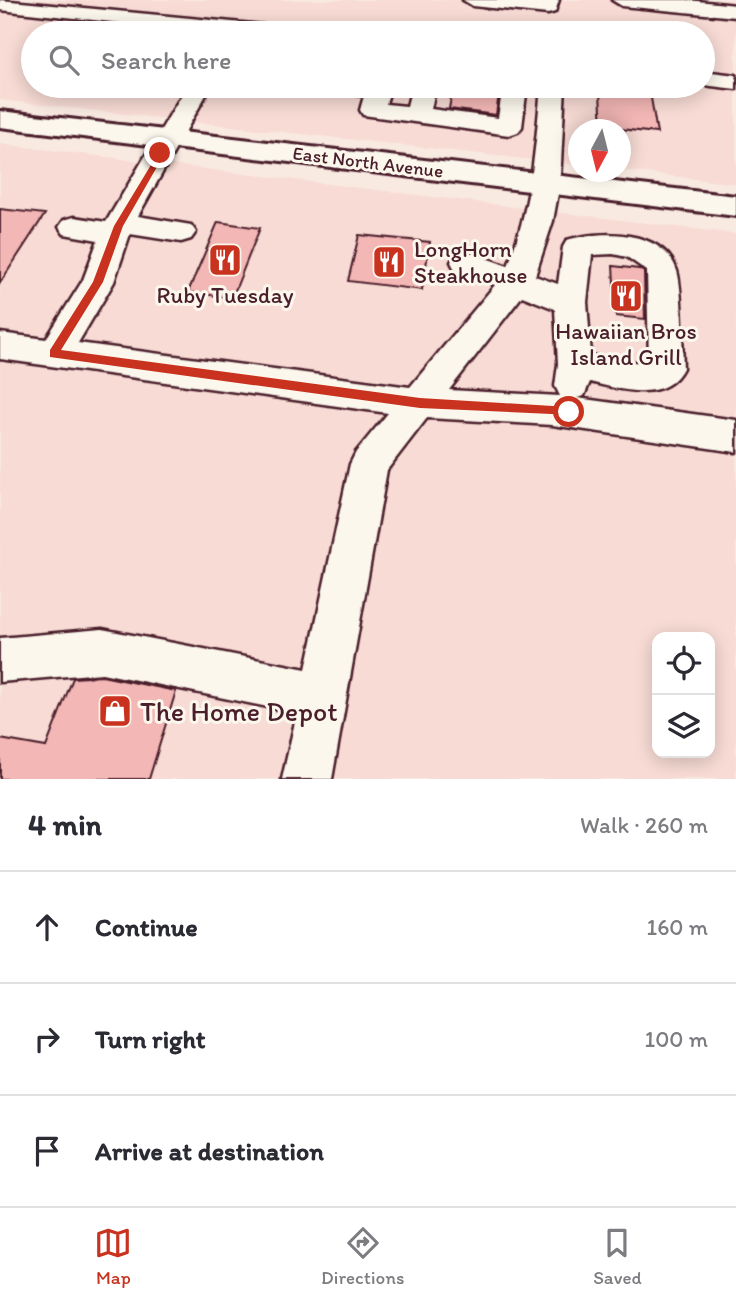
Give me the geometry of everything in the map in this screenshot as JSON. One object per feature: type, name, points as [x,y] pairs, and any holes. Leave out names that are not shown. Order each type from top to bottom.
[{"type":"main road","name":"East North Avenue","points":[[0,118],[736,206]]},
{"type":"lane","points":[[473,0],[548,8],[549,0]]},
{"type":"lane","points":[[622,0],[736,10]]},
{"type":"lane","points":[[0,4],[161,21]]},
{"type":"lane","points":[[715,79],[736,82]]},
{"type":"lane","points":[[54,354],[98,282],[118,228],[192,98]]},
{"type":"lane","points":[[376,98],[372,110],[509,127],[513,98]]},
{"type":"lane","points":[[417,116],[421,98]]},
{"type":"lane","points":[[307,779],[369,464],[514,282],[539,220],[546,183],[552,98]]},
{"type":"lane","points":[[74,227],[181,232]]},
{"type":"lane","points":[[569,412],[575,364],[571,302],[578,247],[590,243],[642,250],[657,258],[662,271],[668,349],[666,368],[656,377],[617,375],[575,364]]},
{"type":"lane","points":[[467,262],[571,302]]},
{"type":"lane","points":[[0,346],[420,403],[569,412],[736,436]]},
{"type":"lane","points":[[0,660],[102,650],[323,695]]},
{"type":"shaded area","points":[[0,0],[736,0],[736,184],[631,171],[631,119],[568,119],[568,164],[0,100]]},
{"type":"shaded area","points":[[0,144],[736,234],[736,779],[0,779]]},
{"type":"building","points":[[451,98],[498,98],[496,115],[449,109]]},
{"type":"building","points":[[600,98],[651,98],[657,133],[631,130],[631,119],[602,119]]},
{"type":"building","points":[[0,209],[45,214],[0,283]]},
{"type":"building","name":"Ruby Tuesday","points":[[218,222],[260,228],[232,298],[188,292]]},
{"type":"building","name":"LongHorn Steakhouse","points":[[359,235],[430,242],[422,290],[348,281]]},
{"type":"building","points":[[613,266],[644,272],[645,319],[616,316]]},
{"type":"building","name":"The Home Depot","points":[[102,676],[176,691],[149,779],[0,779],[0,739],[46,747],[73,678]]},
{"type":"place","name":"Ruby Tuesday","points":[[225,260]]},
{"type":"place","name":"LongHorn Steakhouse","points":[[389,262]]},
{"type":"place","name":"Hawaiian Bros Island Grill","points":[[626,296]]},
{"type":"place","name":"The Home Depot","points":[[115,711]]},
{"type":"route","points":[[160,153],[118,226],[98,282],[54,354],[420,403],[569,412]]}]
